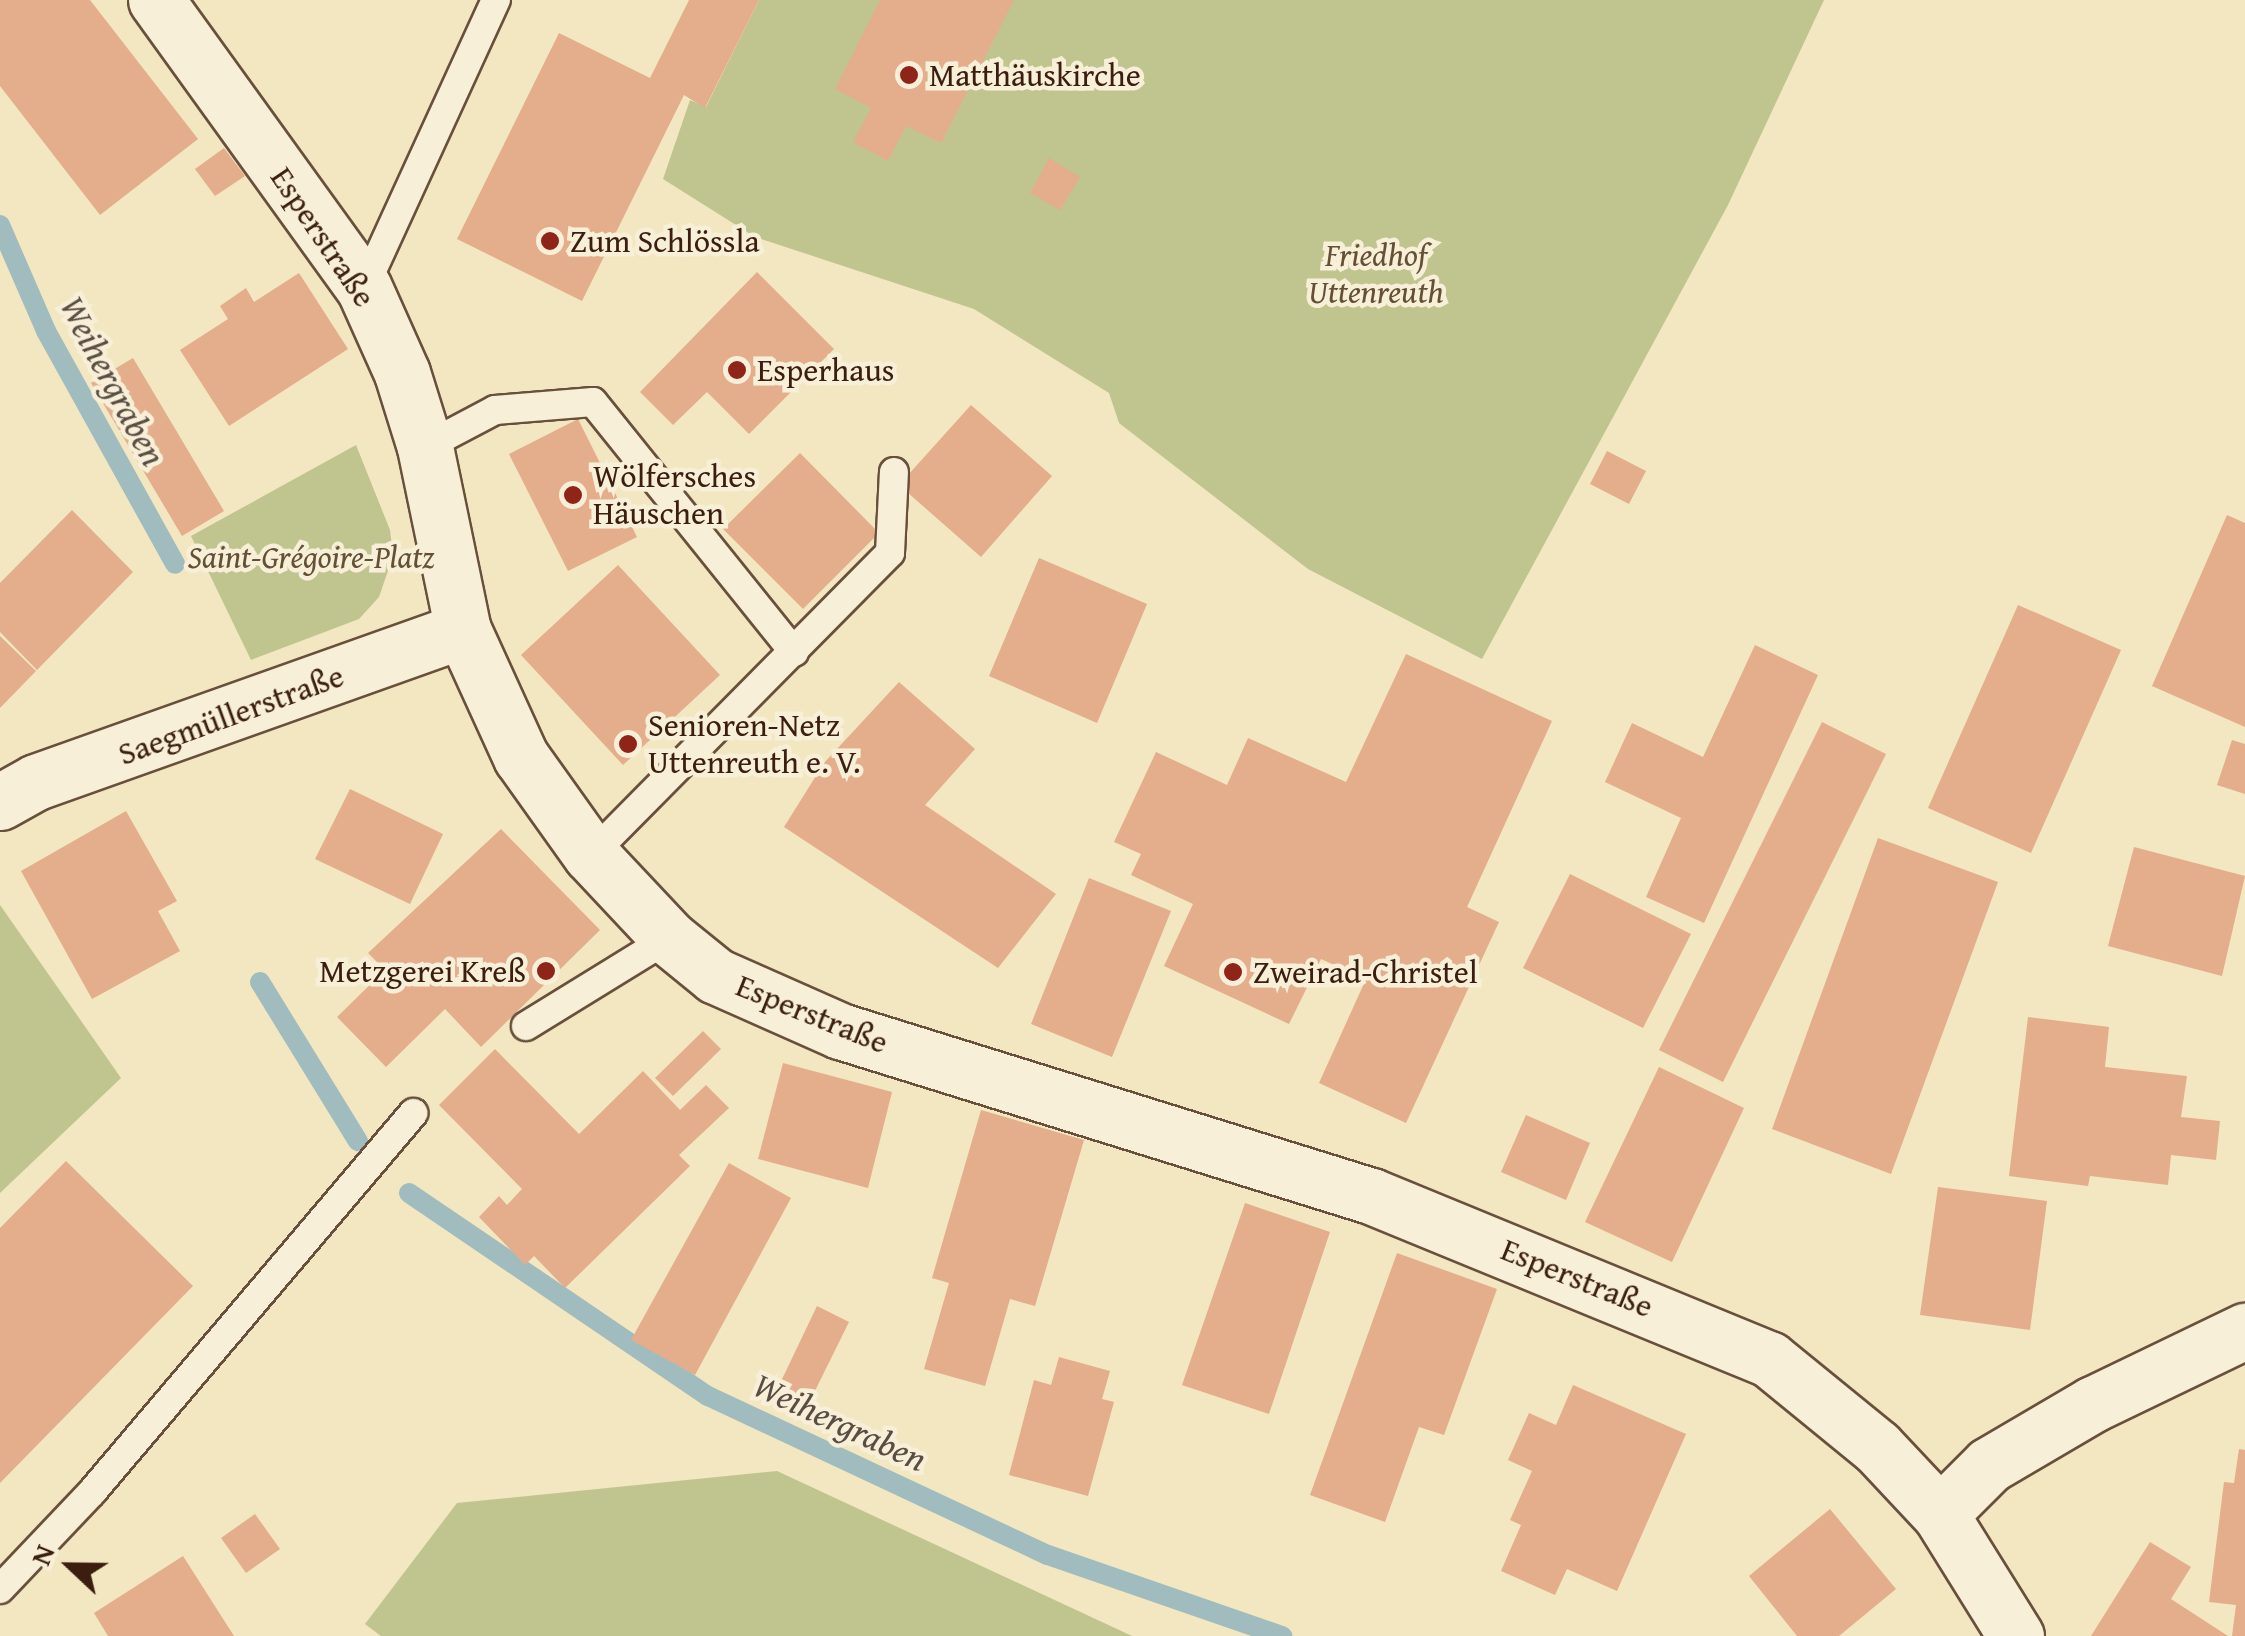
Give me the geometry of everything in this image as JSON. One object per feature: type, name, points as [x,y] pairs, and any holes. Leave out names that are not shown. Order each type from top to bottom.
[{"type":"street","name":"Esperstraße","points":[[156,0],[364,288],[402,373],[424,448],[463,630],[521,757],[592,855],[668,938],[716,976],[840,1032],[1371,1196],[1677,1317],[1768,1359],[1877,1447],[1940,1514],[2016,1636]]},
{"type":"street","name":"Saegmüllerstraße","points":[[0,802],[36,782],[463,630]]},
{"type":"street","points":[[1940,1514],[1989,1464],[2093,1404],[2245,1332]]},
{"type":"lane","points":[[364,288],[496,0]]},
{"type":"lane","points":[[424,448],[495,410],[593,402],[794,652]]},
{"type":"lane","points":[[592,855],[890,554],[894,472]]},
{"type":"lane","points":[[526,1026],[668,938]]},
{"type":"lane","points":[[0,1589],[92,1492],[413,1113]]},
{"type":"green space","name":"Friedhof Uttenreuth","points":[[759,0],[1824,0],[1728,205],[1482,659],[1308,569],[1119,423],[1109,393],[974,309],[755,237],[663,179],[690,100],[706,107]]},
{"type":"green space","name":"Saint-Grégoire-Platz","points":[[356,445],[390,530],[393,556],[379,597],[359,619],[251,660],[191,536]]},
{"type":"green space","points":[[0,905],[121,1078],[0,1193]]},
{"type":"green space","points":[[777,1471],[1132,1636],[381,1636],[365,1624],[457,1503]]},
{"type":"building","points":[[0,0],[90,0],[198,139],[100,215],[0,86]]},
{"type":"building","points":[[689,0],[759,0],[705,108],[684,95],[582,301],[457,239],[559,33],[650,78]]},
{"type":"building","name":"Matthäuskirche","points":[[880,0],[1014,0],[941,143],[906,126],[888,161],[853,142],[871,108],[835,89]]},
{"type":"building","points":[[224,148],[245,176],[215,196],[195,169]]},
{"type":"building","points":[[1049,158],[1080,177],[1060,210],[1030,193]]},
{"type":"building","name":"Esperhaus","points":[[757,272],[834,349],[749,434],[707,392],[673,425],[640,392]]},
{"type":"building","points":[[299,273],[348,349],[229,426],[180,350],[228,319],[220,306],[246,288],[254,302]]},
{"type":"building","points":[[133,358],[224,511],[182,536],[91,383]]},
{"type":"building","points":[[971,405],[1052,476],[981,557],[899,485]]},
{"type":"building","name":"Wölfersches Häuschen","points":[[578,419],[637,537],[568,571],[509,454]]},
{"type":"building","points":[[1607,451],[1646,471],[1629,504],[1590,484]]},
{"type":"building","points":[[800,453],[879,533],[803,609],[723,529]]},
{"type":"building","points":[[72,510],[133,572],[37,670],[0,632],[0,583]]},
{"type":"building","points":[[2227,515],[2245,523],[2245,727],[2152,686]]},
{"type":"building","points":[[1039,558],[1147,604],[1097,723],[989,676]]},
{"type":"building","points":[[618,565],[720,675],[623,765],[521,655]]},
{"type":"building","points":[[2018,605],[2121,650],[2031,853],[1928,808]]},
{"type":"building","points":[[0,636],[36,671],[0,708]]},
{"type":"building","points":[[1755,645],[1818,675],[1704,923],[1646,897],[1681,818],[1605,782],[1632,723],[1703,757]]},
{"type":"building","points":[[1406,654],[1552,721],[1467,907],[1499,922],[1406,1123],[1319,1083],[1366,979],[1321,959],[1289,1024],[1164,966],[1193,904],[1131,875],[1141,854],[1114,842],[1156,752],[1227,785],[1248,738],[1346,782]]},
{"type":"building","points":[[899,682],[975,749],[925,805],[1056,894],[998,968],[784,827],[824,763]]},
{"type":"building","points":[[1822,722],[1886,754],[1723,1082],[1659,1050]]},
{"type":"building","points":[[2232,740],[2245,744],[2245,794],[2217,785]]},
{"type":"building","points":[[350,789],[443,834],[410,904],[315,859]]},
{"type":"building","points":[[126,811],[177,901],[158,911],[180,951],[92,999],[21,871]]},
{"type":"building","points":[[501,829],[600,930],[481,1047],[445,1009],[386,1067],[337,1017],[385,970],[368,953]]},
{"type":"building","points":[[1878,838],[1998,882],[1891,1174],[1772,1129]]},
{"type":"building","points":[[2134,847],[2245,876],[2222,976],[2108,946]]},
{"type":"building","points":[[1570,874],[1691,934],[1643,1028],[1523,968]]},
{"type":"building","points":[[1089,878],[1171,911],[1112,1057],[1031,1024]]},
{"type":"building","points":[[2028,1017],[2109,1027],[2105,1067],[2187,1076],[2181,1117],[2220,1121],[2216,1160],[2171,1155],[2168,1185],[2090,1176],[2088,1186],[2009,1176]]},
{"type":"building","points":[[703,1031],[721,1049],[673,1096],[655,1078]]},
{"type":"building","points":[[495,1049],[579,1134],[643,1071],[680,1110],[706,1085],[729,1108],[679,1155],[690,1166],[565,1288],[534,1256],[525,1265],[479,1217],[499,1196],[507,1205],[522,1189],[439,1105]]},
{"type":"building","points":[[783,1063],[892,1092],[868,1188],[758,1159]]},
{"type":"building","points":[[1659,1067],[1744,1108],[1672,1262],[1585,1222]]},
{"type":"building","points":[[981,1110],[1084,1140],[1035,1306],[1010,1299],[985,1386],[924,1369],[949,1283],[932,1278]]},
{"type":"building","points":[[1526,1115],[1590,1143],[1566,1200],[1501,1172]]},
{"type":"building","points":[[66,1161],[193,1286],[0,1483],[0,1228]]},
{"type":"building","points":[[729,1163],[791,1198],[695,1375],[631,1340]]},
{"type":"building","points":[[1938,1187],[2047,1201],[2030,1330],[1920,1315]]},
{"type":"building","points":[[1245,1203],[1330,1232],[1269,1414],[1182,1385]]},
{"type":"building","points":[[1397,1253],[1497,1289],[1444,1435],[1419,1427],[1385,1522],[1310,1495]]},
{"type":"building","points":[[817,1306],[849,1322],[804,1413],[773,1398]]},
{"type":"building","points":[[1059,1357],[1110,1371],[1102,1399],[1114,1402],[1088,1496],[1009,1475],[1034,1380],[1051,1385]]},
{"type":"building","points":[[1573,1385],[1686,1434],[1617,1591],[1567,1569],[1555,1595],[1501,1571],[1521,1525],[1510,1520],[1532,1471],[1508,1460],[1529,1413],[1556,1425]]},
{"type":"building","points":[[2239,1449],[2245,1450],[2245,1636],[2232,1636],[2236,1605],[2209,1602],[2224,1482],[2234,1483]]},
{"type":"building","points":[[1830,1509],[1896,1589],[1839,1636],[1797,1636],[1749,1576]]},
{"type":"building","points":[[255,1514],[280,1549],[246,1573],[221,1538]]},
{"type":"building","points":[[2150,1542],[2191,1567],[2171,1599],[2228,1636],[2091,1636]]},
{"type":"building","points":[[183,1556],[234,1636],[108,1636],[94,1613]]},
{"type":"waterway","name":"Weihergraben","points":[[0,225],[46,331],[175,564]]},
{"type":"waterway","points":[[260,982],[358,1141]]},
{"type":"waterway","name":"Weihergraben","points":[[409,1193],[708,1396],[1048,1555],[1282,1636]]},
{"type":"place","name":"Matthäuskirche","points":[[909,75]]},
{"type":"place","name":"Zum Schlössla","points":[[550,241]]},
{"type":"place","name":"Esperhaus","points":[[737,370]]},
{"type":"place","name":"Wölfersches Häuschen","points":[[573,495]]},
{"type":"place","name":"Senioren-Netz Uttenreuth e. V.","points":[[628,744]]},
{"type":"place","name":"Metzgerei Kreß","points":[[546,971]]},
{"type":"place","name":"Zweirad-Christel","points":[[1233,972]]}]
